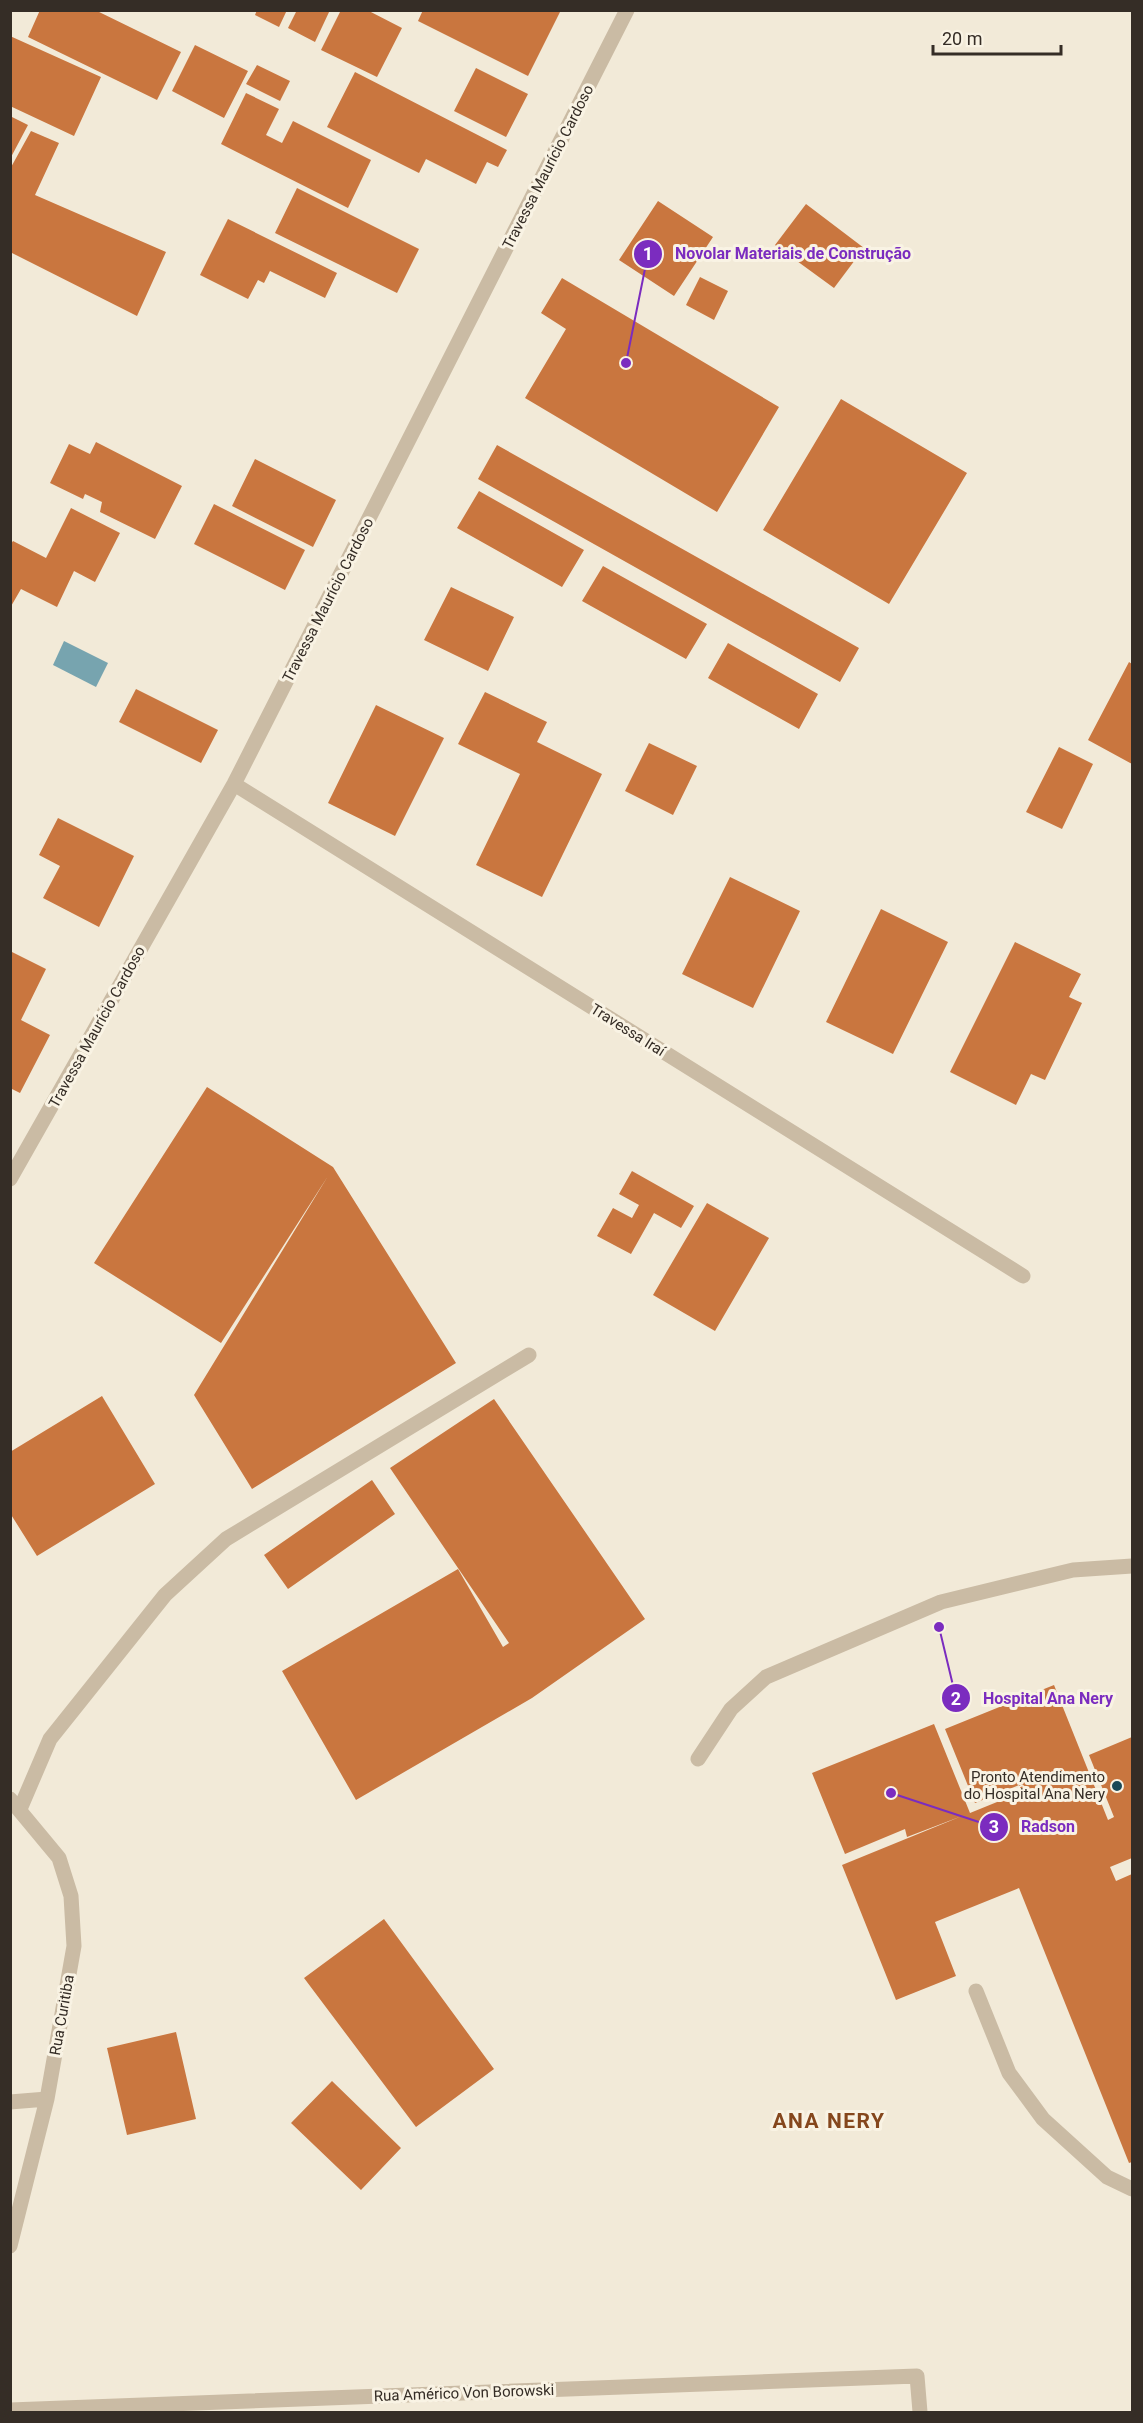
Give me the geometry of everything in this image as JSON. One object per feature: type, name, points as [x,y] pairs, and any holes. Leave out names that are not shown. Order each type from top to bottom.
[{"type":"street","name":"Travessa Maurício Cardoso","points":[[10,1179],[234,784],[627,10]]},
{"type":"street","name":"Travessa Iraí","points":[[234,784],[1023,1276]]},
{"type":"street","points":[[15,1804],[50,1739],[165,1595],[226,1539],[529,1355]]},
{"type":"street","points":[[698,1759],[731,1709],[766,1677],[941,1602],[1073,1570],[1132,1566]]},
{"type":"street","name":"Rua Curitiba","points":[[10,2246],[47,2099],[74,1946],[71,1896],[59,1858],[15,1804]]},
{"type":"street","points":[[976,1991],[1009,2073],[1043,2119],[1107,2177],[1132,2189]]},
{"type":"street","points":[[10,2102],[47,2099]]},
{"type":"street","name":"Rua Américo Von Borowski","points":[[10,2410],[917,2376],[920,2412]]},
{"type":"water","points":[[64,641],[108,663],[96,687],[53,665]]},
{"type":"building","points":[[40,10],[95,10],[181,52],[157,100],[28,37]]},
{"type":"building","points":[[257,10],[287,10],[279,27],[255,15]]},
{"type":"building","points":[[297,10],[330,10],[315,42],[288,28]]},
{"type":"building","points":[[341,10],[367,10],[402,28],[377,77],[321,50]]},
{"type":"building","points":[[423,10],[561,10],[528,76],[418,21]]},
{"type":"building","points":[[10,36],[101,77],[74,136],[10,106]]},
{"type":"building","points":[[195,45],[248,71],[224,118],[172,91]]},
{"type":"building","points":[[257,65],[290,81],[280,101],[246,84]]},
{"type":"building","points":[[476,68],[528,94],[506,137],[454,111]]},
{"type":"building","points":[[355,72],[507,150],[498,167],[487,162],[476,184],[426,159],[419,173],[327,127]]},
{"type":"building","points":[[246,93],[279,109],[266,135],[282,143],[293,121],[371,160],[348,208],[221,144]]},
{"type":"building","points":[[10,116],[28,125],[10,159]]},
{"type":"building","points":[[31,131],[59,143],[35,195],[166,252],[137,316],[10,252],[10,169]]},
{"type":"building","points":[[297,188],[419,249],[397,293],[275,233]]},
{"type":"building","points":[[658,201],[713,237],[674,296],[619,260]]},
{"type":"building","points":[[806,204],[864,248],[834,288],[775,245]]},
{"type":"building","points":[[228,219],[337,273],[325,298],[270,271],[264,283],[258,280],[248,299],[200,275]]},
{"type":"building","points":[[700,277],[728,291],[714,320],[686,305]]},
{"type":"building","points":[[562,278],[779,407],[717,512],[525,398],[566,329],[541,313]]},
{"type":"building","points":[[841,399],[967,473],[889,604],[763,530]]},
{"type":"building","points":[[96,442],[182,486],[155,539],[100,512],[102,502],[85,494],[83,499],[50,483],[69,444],[90,454]]},
{"type":"building","points":[[497,445],[859,648],[840,682],[478,479]]},
{"type":"building","points":[[255,459],[336,500],[313,547],[232,506]]},
{"type":"building","points":[[479,491],[584,550],[562,587],[457,528]]},
{"type":"building","points":[[214,504],[305,550],[285,590],[194,544]]},
{"type":"building","points":[[71,508],[120,533],[95,582],[74,571],[57,607],[21,589],[10,608],[10,545],[13,541],[46,558]]},
{"type":"building","points":[[603,566],[707,624],[686,659],[582,601]]},
{"type":"building","points":[[451,587],[514,617],[488,671],[424,640]]},
{"type":"building","points":[[728,643],[818,694],[799,729],[708,678]]},
{"type":"building","points":[[1129,662],[1132,664],[1132,764],[1088,740]]},
{"type":"building","points":[[136,689],[218,730],[201,763],[119,722]]},
{"type":"building","points":[[485,692],[547,722],[537,742],[602,774],[542,897],[476,865],[520,774],[458,744]]},
{"type":"building","points":[[376,705],[444,738],[395,836],[328,803]]},
{"type":"building","points":[[649,743],[697,766],[673,815],[625,791]]},
{"type":"building","points":[[1059,747],[1093,764],[1062,829],[1026,812]]},
{"type":"building","points":[[58,818],[134,856],[99,927],[43,898],[60,866],[39,855]]},
{"type":"building","points":[[730,877],[800,911],[753,1008],[682,974]]},
{"type":"building","points":[[881,909],[948,942],[893,1054],[826,1022]]},
{"type":"building","points":[[1015,942],[1081,974],[1069,997],[1082,1003],[1045,1080],[1031,1074],[1016,1105],[950,1072]]},
{"type":"building","points":[[10,951],[46,969],[21,1020],[50,1035],[20,1093],[10,1088]]},
{"type":"building","points":[[207,1087],[333,1167],[456,1363],[252,1489],[194,1395],[328,1176],[221,1343],[94,1263]]},
{"type":"building","points":[[632,1171],[694,1206],[681,1228],[654,1213],[631,1254],[597,1236],[613,1208],[632,1218],[639,1205],[619,1194]]},
{"type":"building","points":[[707,1203],[769,1238],[715,1331],[653,1295]]},
{"type":"building","points":[[102,1396],[155,1484],[37,1556],[10,1513],[10,1452]]},
{"type":"building","points":[[494,1399],[645,1619],[532,1698],[356,1800],[282,1671],[458,1569],[503,1647],[509,1643],[390,1468]]},
{"type":"building","points":[[372,1480],[395,1514],[288,1589],[264,1555]]},
{"type":"building","points":[[1054,1685],[1108,1820],[1114,1817],[1089,1755],[1132,1737],[1132,1858],[1110,1867],[1116,1881],[1132,1874],[1132,2162],[1129,2163],[1019,1888],[935,1922],[956,1976],[896,2000],[842,1865],[962,1816],[907,1837],[905,1829],[845,1854],[812,1773],[934,1724],[970,1813],[1022,1792],[1019,1785],[975,1803],[945,1729]]},
{"type":"building","points":[[384,1919],[494,2069],[416,2127],[304,1978]]},
{"type":"building","points":[[176,2032],[196,2119],[127,2135],[107,2048]]},
{"type":"building","points":[[332,2081],[401,2148],[361,2190],[291,2123]]},
{"type":"place","name":"Novolar Materiais de Construção","points":[[626,363]]},
{"type":"place","name":"Hospital Ana Nery","points":[[939,1627]]},
{"type":"place","name":"Pronto Atendimento do Hospital Ana Nery","points":[[1117,1786]]},
{"type":"place","name":"Radson","points":[[891,1793]]},
{"type":"district","name":"ANA NERY","points":[[829,2121]]}]
